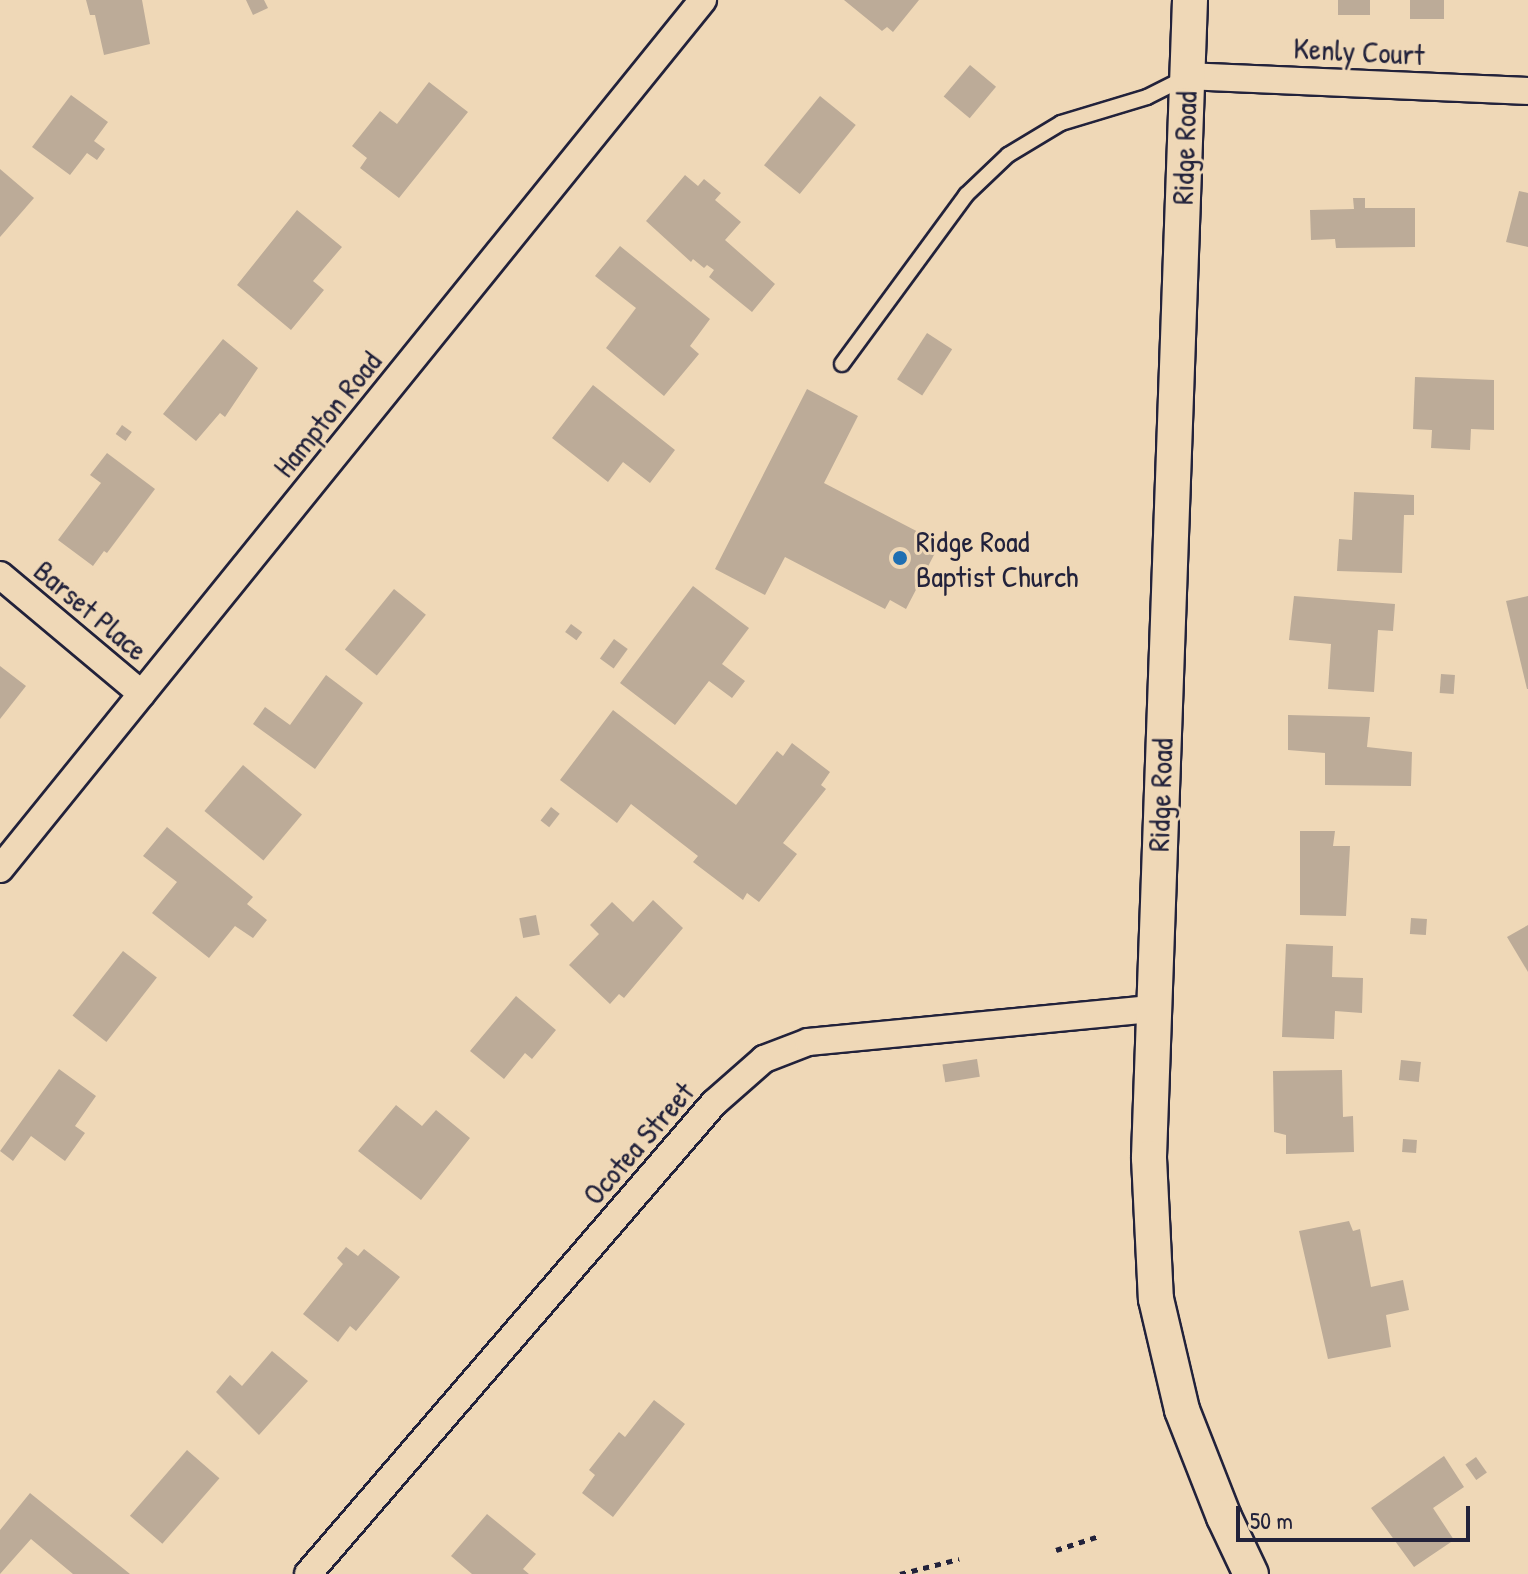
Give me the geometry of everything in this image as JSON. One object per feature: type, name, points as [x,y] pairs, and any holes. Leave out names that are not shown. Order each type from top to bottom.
[{"type":"street","name":"Hampton Road","points":[[0,869],[703,0]]},
{"type":"street","name":"Ridge Road","points":[[1190,0],[1149,1158],[1156,1299],[1182,1410],[1224,1517],[1251,1574]]},
{"type":"street","name":"Kenly Court","points":[[1187,76],[1528,91]]},
{"type":"street","name":"Barset Place","points":[[0,575],[142,694]]},
{"type":"street","name":"Ocotea Street","points":[[308,1574],[714,1103],[764,1059],[808,1042],[1153,1009]]},
{"type":"lane","points":[[842,364],[966,195],[1008,155],[1061,123],[1147,97],[1187,76]]},
{"type":"path","points":[[1056,1550],[1099,1536]]},
{"type":"path","points":[[900,1574],[959,1559]]},
{"type":"building","points":[[86,0],[142,0],[150,44],[104,55],[95,15],[90,15]]},
{"type":"building","points":[[246,0],[264,0],[268,8],[253,15]]},
{"type":"building","points":[[844,0],[919,0],[893,32],[887,27],[882,31]]},
{"type":"building","points":[[1338,0],[1370,0],[1370,15],[1338,15]]},
{"type":"building","points":[[1410,0],[1444,0],[1444,19],[1410,19]]},
{"type":"building","points":[[970,65],[996,87],[970,118],[944,96]]},
{"type":"building","points":[[429,82],[468,112],[399,198],[360,168],[367,158],[352,146],[380,111],[397,124]]},
{"type":"building","points":[[71,95],[108,122],[94,141],[105,149],[97,160],[87,153],[70,175],[32,147]]},
{"type":"building","points":[[820,96],[856,125],[800,194],[764,165]]},
{"type":"building","points":[[0,169],[34,198],[0,237]]},
{"type":"building","points":[[685,175],[698,186],[704,179],[721,193],[715,200],[741,222],[725,240],[775,284],[752,312],[709,277],[714,270],[707,265],[704,268],[693,259],[691,262],[646,221]]},
{"type":"building","points":[[1519,191],[1528,193],[1528,247],[1506,242]]},
{"type":"building","points":[[1353,198],[1365,198],[1365,208],[1415,208],[1415,247],[1336,248],[1335,239],[1311,240],[1310,210],[1354,209]]},
{"type":"building","points":[[297,210],[342,247],[313,281],[324,290],[291,330],[237,285]]},
{"type":"building","points":[[620,246],[710,319],[690,346],[699,354],[664,396],[606,348],[636,308],[595,276]]},
{"type":"building","points":[[927,333],[952,349],[922,395],[897,379]]},
{"type":"building","points":[[223,339],[258,368],[225,417],[220,413],[196,441],[163,414]]},
{"type":"building","points":[[1415,377],[1494,380],[1494,430],[1471,429],[1470,450],[1431,448],[1432,430],[1413,429]]},
{"type":"building","points":[[593,385],[675,450],[650,483],[623,462],[608,482],[552,438]]},
{"type":"building","points":[[807,389],[858,416],[824,483],[926,536],[922,543],[936,551],[906,609],[890,600],[885,609],[785,557],[765,595],[715,569]]},
{"type":"building","points":[[122,425],[132,432],[126,441],[116,434]]},
{"type":"building","points":[[107,453],[155,489],[107,553],[104,551],[93,566],[58,540],[101,483],[90,475]]},
{"type":"building","points":[[1354,492],[1414,495],[1414,515],[1404,515],[1402,573],[1337,571],[1339,539],[1352,540]]},
{"type":"building","points":[[693,586],[749,628],[722,664],[745,681],[732,698],[709,681],[675,725],[620,683]]},
{"type":"building","points":[[394,589],[426,615],[377,675],[345,650]]},
{"type":"building","points":[[1294,596],[1395,604],[1393,631],[1378,630],[1374,692],[1328,689],[1331,644],[1289,640]]},
{"type":"building","points":[[1528,596],[1528,689],[1527,689],[1506,601]]},
{"type":"building","points":[[571,624],[582,632],[576,640],[565,632]]},
{"type":"building","points":[[614,639],[628,649],[614,668],[600,658]]},
{"type":"building","points":[[0,666],[26,686],[0,719]]},
{"type":"building","points":[[1441,674],[1455,675],[1454,694],[1440,693]]},
{"type":"building","points":[[326,675],[363,703],[315,769],[253,724],[265,707],[290,725]]},
{"type":"building","points":[[613,710],[736,805],[777,751],[783,756],[792,743],[830,772],[821,785],[826,789],[783,843],[797,854],[759,902],[747,893],[743,900],[693,862],[698,856],[631,804],[617,823],[560,780]]},
{"type":"building","points":[[1288,715],[1370,717],[1367,747],[1412,752],[1411,786],[1325,785],[1325,753],[1288,750]]},
{"type":"building","points":[[243,765],[302,814],[263,860],[204,811]]},
{"type":"building","points":[[551,807],[560,814],[549,827],[541,820]]},
{"type":"building","points":[[167,827],[253,897],[247,904],[267,920],[253,938],[235,926],[209,958],[152,913],[177,882],[143,856]]},
{"type":"building","points":[[1300,831],[1335,831],[1333,846],[1350,846],[1346,916],[1300,915]]},
{"type":"building","points":[[653,900],[683,928],[624,998],[619,994],[610,1004],[569,965],[599,934],[590,925],[612,902],[633,922]]},
{"type":"building","points":[[536,915],[540,935],[523,938],[519,918]]},
{"type":"building","points":[[1411,918],[1427,919],[1426,935],[1410,934]]},
{"type":"building","points":[[1528,925],[1528,972],[1507,937]]},
{"type":"building","points":[[1286,944],[1333,946],[1332,977],[1363,978],[1362,1013],[1335,1011],[1334,1039],[1282,1037]]},
{"type":"building","points":[[123,951],[157,977],[106,1042],[73,1016]]},
{"type":"building","points":[[516,996],[556,1030],[532,1059],[525,1053],[504,1079],[470,1051]]},
{"type":"building","points":[[977,1059],[980,1077],[945,1082],[942,1064]]},
{"type":"building","points":[[1401,1060],[1421,1062],[1419,1082],[1399,1080]]},
{"type":"building","points":[[59,1069],[96,1096],[75,1126],[85,1133],[65,1161],[31,1136],[13,1161],[0,1151]]},
{"type":"building","points":[[1342,1070],[1343,1117],[1353,1116],[1354,1152],[1286,1154],[1286,1135],[1274,1132],[1273,1071]]},
{"type":"building","points":[[396,1105],[422,1126],[436,1110],[470,1138],[421,1200],[358,1151]]},
{"type":"building","points":[[1403,1139],[1417,1140],[1416,1153],[1402,1152]]},
{"type":"building","points":[[1349,1221],[1353,1231],[1360,1229],[1371,1287],[1403,1280],[1409,1310],[1386,1315],[1391,1347],[1328,1359],[1299,1231]]},
{"type":"building","points":[[346,1247],[358,1256],[364,1249],[400,1277],[356,1331],[350,1326],[338,1342],[303,1314],[343,1264],[337,1258]]},
{"type":"building","points":[[272,1351],[308,1381],[259,1435],[216,1392],[230,1375],[242,1386]]},
{"type":"building","points":[[654,1400],[685,1424],[613,1517],[582,1493],[595,1475],[589,1470],[619,1432],[625,1437]]},
{"type":"building","points":[[187,1450],[219,1478],[162,1544],[130,1516]]},
{"type":"building","points":[[1444,1456],[1464,1487],[1433,1508],[1454,1540],[1414,1567],[1371,1508]]},
{"type":"building","points":[[1476,1457],[1487,1473],[1476,1480],[1465,1464]]},
{"type":"building","points":[[30,1493],[130,1574],[73,1574],[31,1539],[0,1574],[0,1530]]},
{"type":"building","points":[[487,1514],[536,1554],[523,1569],[529,1574],[472,1574],[451,1556]]},
{"type":"place","name":"Ridge Road Baptist Church","points":[[900,558]]}]
